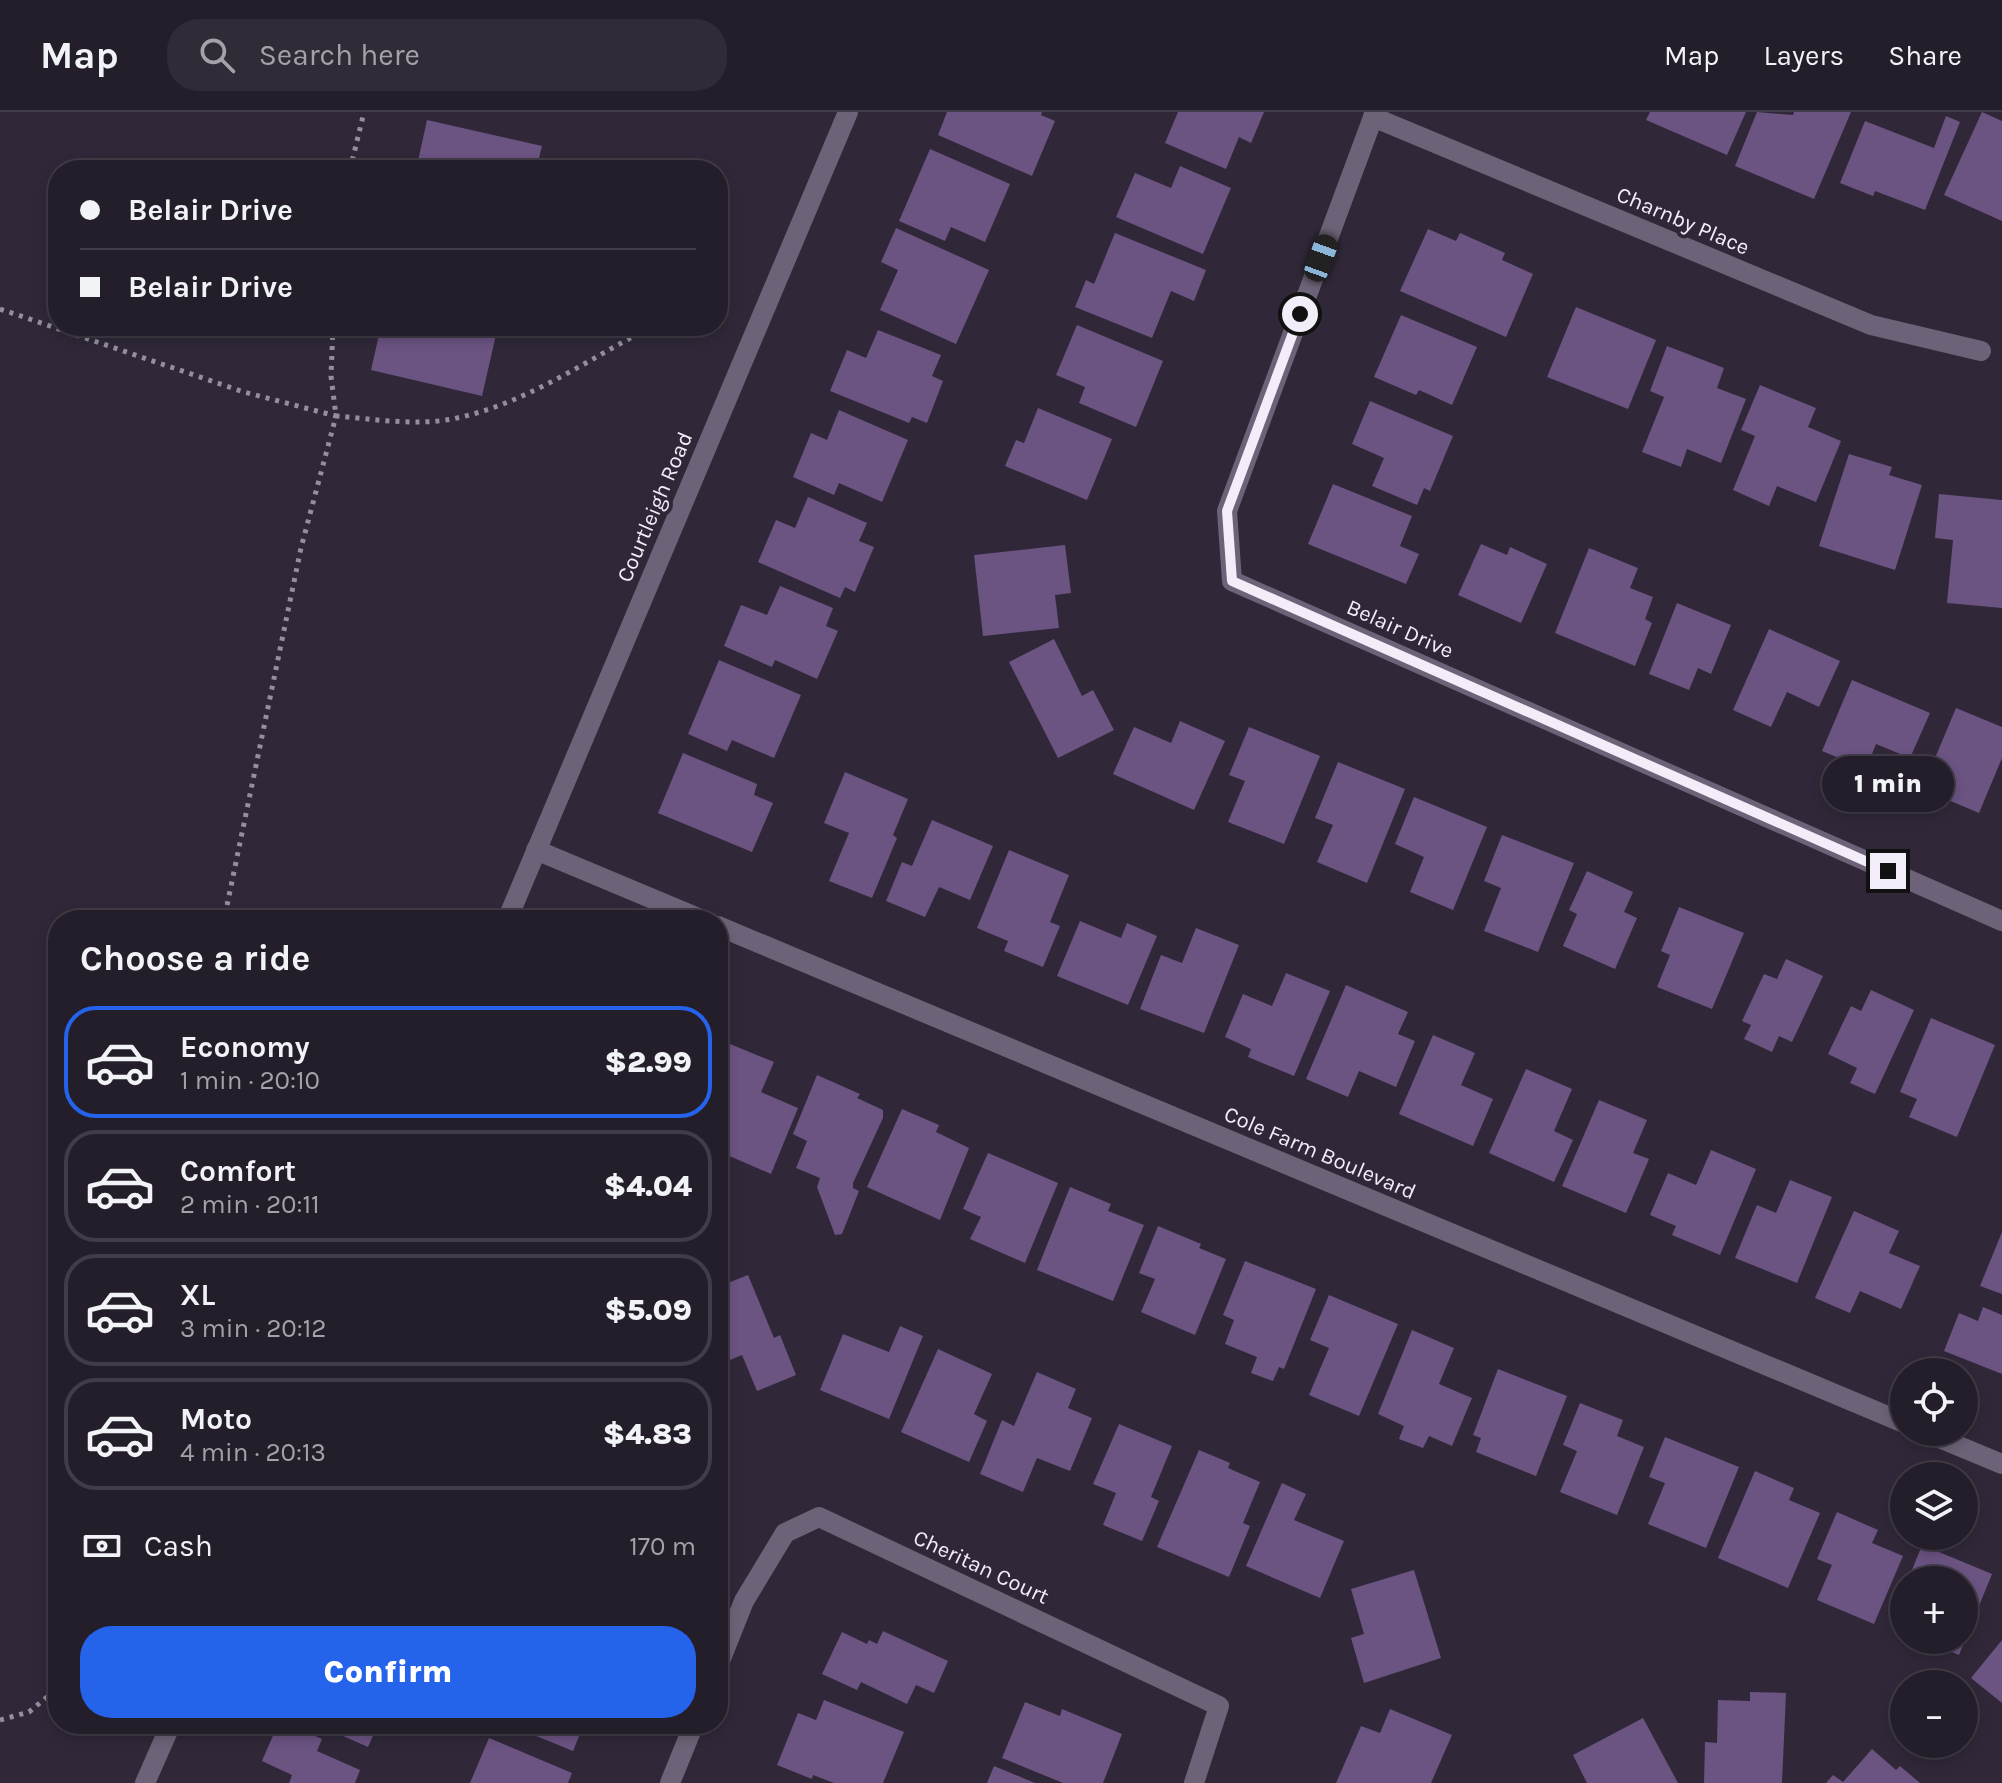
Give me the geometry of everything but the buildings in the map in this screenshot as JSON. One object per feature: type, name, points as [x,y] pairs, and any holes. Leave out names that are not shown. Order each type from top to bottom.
[{"type":"street","name":"Courtleigh Road","points":[[511,910],[848,112]]},
{"type":"street","name":"Charnby Place","points":[[1374,115],[1871,325],[1981,351]]},
{"type":"street","name":"Belair Drive","points":[[1374,115],[1227,511],[1232,581],[2002,921]]},
{"type":"street","points":[[536,850],[679,910]]},
{"type":"street","name":"Cole Farm Boulevard","points":[[728,930],[1890,1417]]},
{"type":"street","points":[[1959,1446],[2002,1464]]},
{"type":"street","name":"Cheritan Court","points":[[728,1641],[744,1601],[785,1533],[819,1517],[1219,1706],[1194,1783]]},
{"type":"street","points":[[145,1783],[167,1734]]},
{"type":"street","points":[[670,1783],[690,1734]]},
{"type":"path","points":[[352,160],[364,112]]},
{"type":"path","points":[[0,309],[48,325]]},
{"type":"path","points":[[79,336],[244,392],[336,416],[452,419],[536,390],[635,336]]},
{"type":"path","points":[[226,910],[301,548],[336,416],[331,376],[333,336]]},
{"type":"path","points":[[0,1720],[29,1712],[48,1696]]},
{"type":"route","points":[[1300,314],[1227,511],[1232,581],[1888,871]]}]
